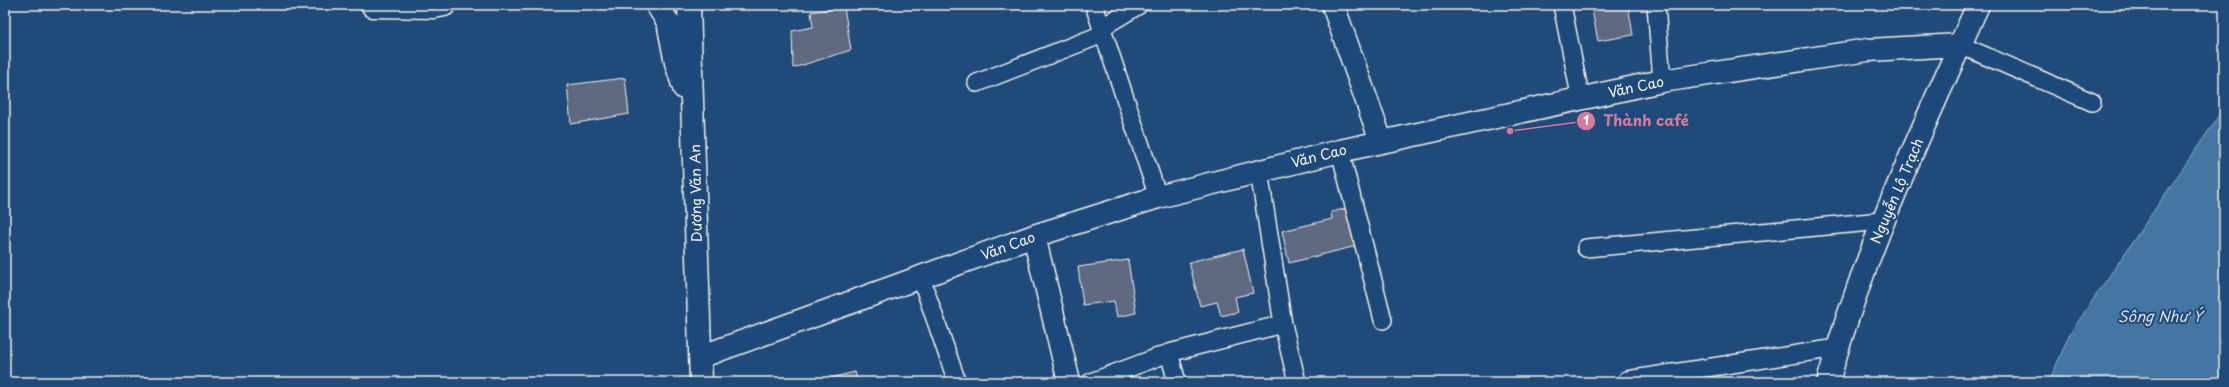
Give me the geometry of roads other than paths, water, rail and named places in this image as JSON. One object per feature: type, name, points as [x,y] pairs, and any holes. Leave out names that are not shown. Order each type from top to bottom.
[{"type":"street","points":[[373,6],[434,7],[444,5]]},
{"type":"street","points":[[657,5],[668,22],[676,62],[694,117]]},
{"type":"street","name":"Dương Văn An","points":[[689,5],[694,117],[701,382]]},
{"type":"street","points":[[1333,5],[1381,141]]},
{"type":"street","name":"Nguyễn Lộ Trạch","points":[[1828,382],[1837,348],[1882,221],[1978,5]]},
{"type":"street","name":"Văn Cao","points":[[700,357],[1034,236],[1158,197],[1259,171],[1381,141],[1581,100],[1662,81],[1868,50],[1960,45]]},
{"type":"street","points":[[1034,236],[1069,382]]},
{"type":"lane","points":[[1094,5],[1158,197]]},
{"type":"lane","points":[[977,83],[1102,31],[1139,5]]},
{"type":"lane","points":[[1562,5],[1581,100]]},
{"type":"lane","points":[[1656,5],[1662,81]]},
{"type":"lane","points":[[1960,45],[2092,102]]},
{"type":"lane","points":[[1340,151],[1383,320]]},
{"type":"lane","points":[[1259,171],[1283,324],[1297,382]]},
{"type":"lane","points":[[1586,248],[1882,221]]},
{"type":"lane","points":[[921,278],[957,382]]},
{"type":"lane","points":[[1091,382],[1169,353],[1283,324]]},
{"type":"lane","points":[[1627,380],[1837,348]]},
{"type":"lane","points":[[1169,353],[1177,382]]},
{"type":"water","name":"Sông Như Ý","points":[[2224,108],[2224,382],[2049,382],[2069,335]]},
{"type":"place","name":"Thành café","points":[[1510,131]]}]
